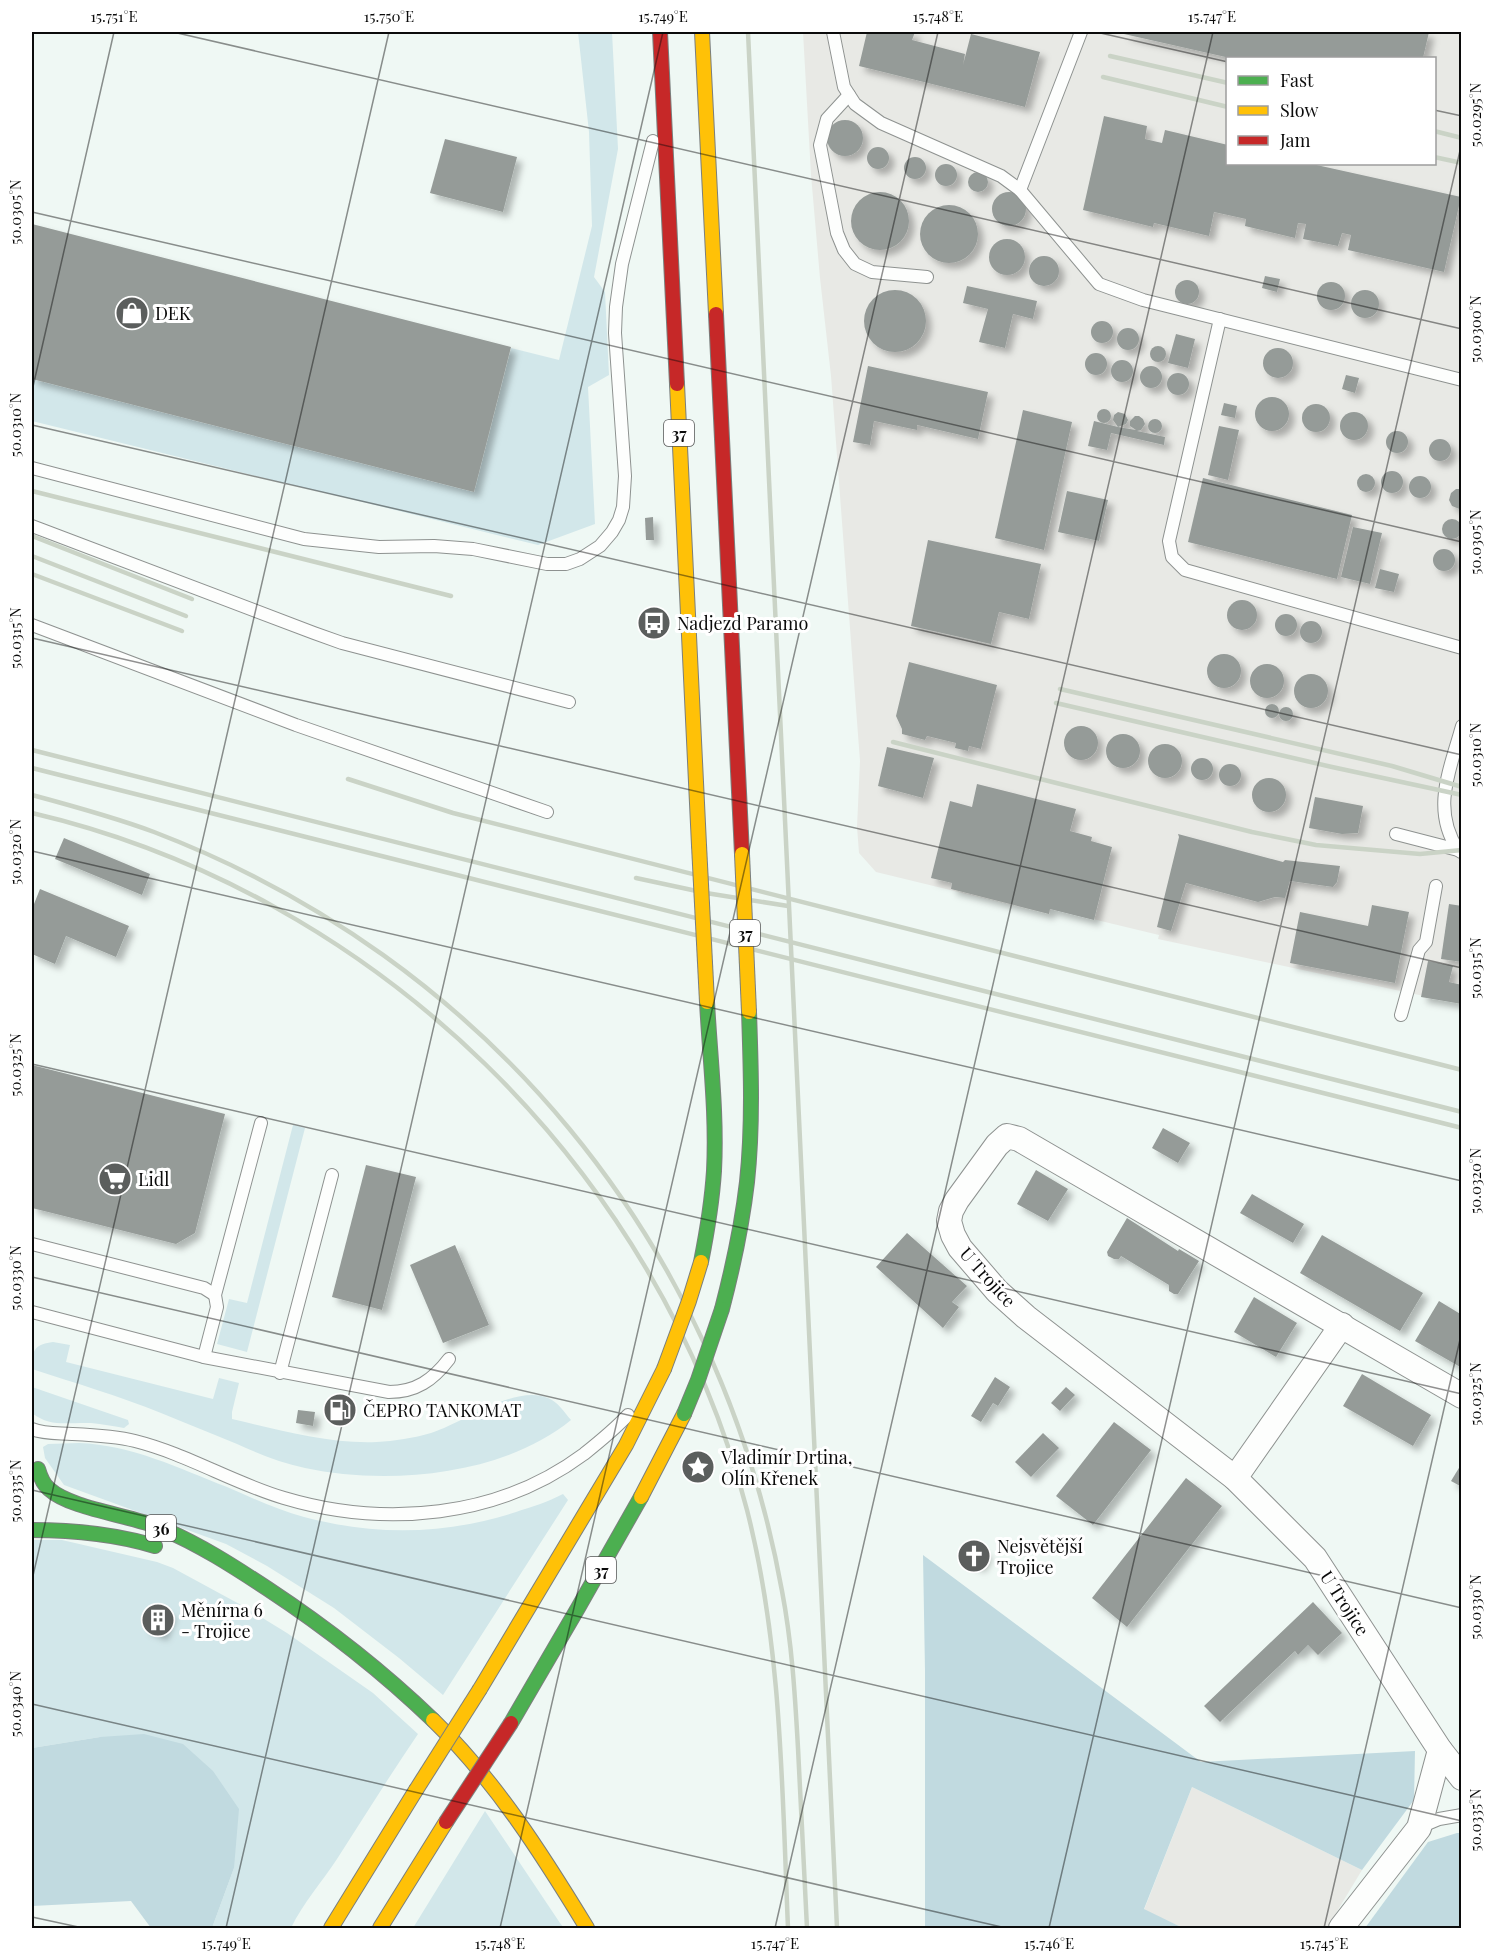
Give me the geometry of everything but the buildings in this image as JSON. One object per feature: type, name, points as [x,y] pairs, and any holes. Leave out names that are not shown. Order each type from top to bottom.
[{"type":"main road","name":"37","points":[[331,1929],[480,1689],[626,1445],[664,1369],[689,1301],[708,1229],[714,1172],[714,1126],[660,32]]},
{"type":"main road","name":"37","points":[[380,1929],[446,1821],[511,1723],[594,1583],[684,1414],[722,1309],[740,1232],[752,1106],[702,32]]},
{"type":"main road","name":"36","points":[[33,1493],[37,1463],[43,1482],[55,1494],[138,1519],[188,1540],[283,1600]]},
{"type":"main road","points":[[32,1530],[79,1531],[141,1541],[173,1551]]},
{"type":"main road","points":[[191,1558],[283,1600],[338,1638],[414,1700],[469,1758],[513,1813],[587,1929]]},
{"type":"street","name":"U Trojice","points":[[1461,1396],[1342,1325],[1012,1136],[1008,1136],[997,1145],[951,1211],[949,1221],[960,1248],[997,1291],[1034,1324],[1235,1478],[1315,1558],[1440,1750],[1461,1778]]},
{"type":"street","points":[[1235,1478],[1342,1325]]},
{"type":"street","points":[[1342,1928],[1419,1828],[1440,1750]]},
{"type":"lane","points":[[833,32],[844,87],[855,104],[881,123],[1001,176],[1020,190],[1099,284],[1143,300],[1461,380]]},
{"type":"lane","points":[[1020,190],[1081,32]]},
{"type":"lane","points":[[849,95],[828,119],[820,144],[837,233],[844,250],[855,264],[872,272],[927,277]]},
{"type":"lane","points":[[32,468],[304,539],[379,547],[434,546],[473,549],[547,564],[566,564],[591,553],[612,532],[623,507],[625,476],[615,333],[616,307],[624,257],[663,99]]},
{"type":"lane","points":[[1220,319],[1169,541],[1172,557],[1185,570],[1461,648]]},
{"type":"lane","points":[[32,526],[323,636],[569,702]]},
{"type":"lane","points":[[32,626],[296,725],[547,812]]},
{"type":"lane","points":[[1460,852],[1447,830],[1443,805],[1461,726]]},
{"type":"lane","points":[[1396,834],[1460,852]]},
{"type":"lane","points":[[1401,1015],[1419,950],[1426,942],[1436,886]]},
{"type":"lane","points":[[204,1357],[217,1307],[215,1295],[261,1123]]},
{"type":"lane","points":[[280,1373],[332,1175]]},
{"type":"lane","points":[[32,1244],[204,1288],[215,1295]]},
{"type":"lane","points":[[32,1312],[204,1357],[371,1390],[401,1392],[425,1384],[449,1359]]},
{"type":"lane","points":[[32,1429],[46,1433],[90,1434],[135,1441],[259,1489],[308,1504],[360,1513],[429,1514],[476,1505],[528,1488],[548,1478],[600,1442],[624,1419],[664,1369]]},
{"type":"lane","points":[[1419,1828],[1439,1819],[1461,1815]]},
{"type":"shaded area","points":[[578,32],[612,32],[618,149],[594,277],[605,292],[609,375],[588,387],[595,524],[538,545],[32,421],[32,379],[474,492],[511,348],[559,360],[592,226],[589,132]]},
{"type":"shaded area","points":[[803,32],[1461,32],[1461,1004],[1158,939],[1159,935],[1051,909],[1049,914],[876,872],[859,853],[857,827],[860,761],[831,376],[811,175]]},
{"type":"shaded area","points":[[293,1125],[305,1128],[247,1352],[217,1344],[229,1299],[247,1303]]},
{"type":"shaded area","points":[[53,1342],[70,1345],[66,1362],[213,1399],[219,1378],[239,1383],[232,1419],[322,1439],[377,1442],[411,1438],[444,1428],[489,1406],[520,1396],[535,1395],[548,1398],[571,1420],[544,1439],[480,1464],[408,1475],[373,1476],[338,1473],[279,1461],[145,1407],[32,1369],[32,1357],[35,1350]]},
{"type":"shaded area","points":[[32,1387],[128,1420],[129,1424],[124,1428],[91,1423],[46,1421],[32,1413]]},
{"type":"shaded area","points":[[79,1443],[118,1448],[136,1453],[173,1465],[285,1511],[331,1523],[358,1527],[384,1530],[437,1529],[489,1520],[563,1494],[568,1500],[443,1695],[334,1608],[267,1566],[226,1544],[64,1485],[45,1458],[43,1447],[48,1444]]},
{"type":"shaded area","points":[[32,1540],[62,1540],[157,1562],[173,1568],[287,1633],[373,1693],[418,1734],[291,1928],[212,1928],[234,1868],[100,1737],[32,1748]]},
{"type":"shaded area","points":[[923,1555],[1201,1762],[1415,1751],[1414,1800],[1362,1870],[1192,1787],[1144,1909],[1183,1928],[925,1928]]},
{"type":"shaded area","points":[[144,1734],[183,1744],[213,1771],[239,1809],[234,1868],[212,1928],[151,1928],[131,1901],[32,1906],[32,1748],[100,1737]]},
{"type":"shaded area","points":[[1192,1787],[1362,1870],[1327,1928],[1183,1928],[1144,1910]]},
{"type":"shaded area","points":[[485,1811],[560,1923],[564,1928],[413,1928]]},
{"type":"shaded area","points":[[1462,1833],[1461,1928],[1365,1928],[1428,1842]]},
{"type":"railway","points":[[748,32],[837,1928]]},
{"type":"railway","points":[[1110,56],[1226,83]]},
{"type":"railway","points":[[1103,77],[1226,107]]},
{"type":"railway","points":[[1436,132],[1462,138]]},
{"type":"railway","points":[[1436,157],[1462,163]]},
{"type":"railway","points":[[32,491],[451,596]]},
{"type":"railway","points":[[32,536],[192,599]]},
{"type":"railway","points":[[32,556],[186,616]]},
{"type":"railway","points":[[32,574],[182,631]]},
{"type":"railway","points":[[1060,689],[1392,766],[1462,787]]},
{"type":"railway","points":[[1056,703],[1462,795]]},
{"type":"railway","points":[[893,742],[1252,832],[1316,845],[1420,854],[1462,850]]},
{"type":"railway","points":[[32,750],[1462,1112]]},
{"type":"railway","points":[[32,768],[1462,1128]]},
{"type":"railway","points":[[348,779],[453,813],[1462,1070]]},
{"type":"railway","points":[[32,795],[154,832],[274,887],[383,955],[482,1036],[569,1128],[643,1231],[704,1343],[751,1463],[782,1591],[794,1689],[807,1928]]},
{"type":"railway","points":[[32,813],[158,852],[276,908],[386,979],[485,1064],[573,1161],[646,1269],[705,1386],[747,1510],[759,1562],[774,1666],[782,1771],[788,1928]]},
{"type":"railway","points":[[636,878],[706,893],[788,906]]},
{"type":"traffic: fast","points":[[701,1262],[711,1206],[715,1150],[707,1002]]},
{"type":"traffic: fast","points":[[722,1309],[743,1214],[749,1161],[751,1119],[749,1012]]},
{"type":"traffic: fast","points":[[684,1414],[722,1309]]},
{"type":"traffic: fast","points":[[38,1469],[45,1485],[59,1496],[86,1507],[161,1528],[202,1548],[242,1572],[354,1651],[433,1720]]},
{"type":"traffic: fast","points":[[511,1723],[641,1497]]},
{"type":"traffic: fast","points":[[32,1530],[125,1538],[155,1546]]},
{"type":"traffic: slow","points":[[702,32],[716,314]]},
{"type":"traffic: slow","points":[[677,384],[699,845]]},
{"type":"traffic: slow","points":[[699,845],[707,1002]]},
{"type":"traffic: slow","points":[[742,854],[749,1012]]},
{"type":"traffic: slow","points":[[664,1369],[701,1262]]},
{"type":"traffic: slow","points":[[480,1689],[626,1445],[664,1369]]},
{"type":"traffic: slow","points":[[641,1497],[684,1414]]},
{"type":"traffic: slow","points":[[416,1790],[480,1689]]},
{"type":"traffic: slow","points":[[433,1720],[456,1743],[497,1793],[535,1845],[587,1928]]},
{"type":"traffic: slow","points":[[331,1928],[416,1790]]},
{"type":"traffic: slow","points":[[380,1928],[446,1822]]},
{"type":"traffic: jam","points":[[660,32],[677,384]]},
{"type":"traffic: jam","points":[[716,314],[742,854]]},
{"type":"traffic: jam","points":[[446,1822],[511,1723]]},
{"type":"place","name":"DEK","points":[[132,313]]},
{"type":"place","name":"Nadjezd Paramo","points":[[654,623]]},
{"type":"place","name":"Lidl","points":[[115,1179]]},
{"type":"place","name":"ČEPRO TANKOMAT","points":[[340,1410]]},
{"type":"place","name":"Vladimír Drtina, Olín Křenek","points":[[698,1467]]},
{"type":"place","name":"Nejsvětější Trojice","points":[[974,1556]]},
{"type":"place","name":"Měnírna 6 - Trojice","points":[[158,1620]]}]
